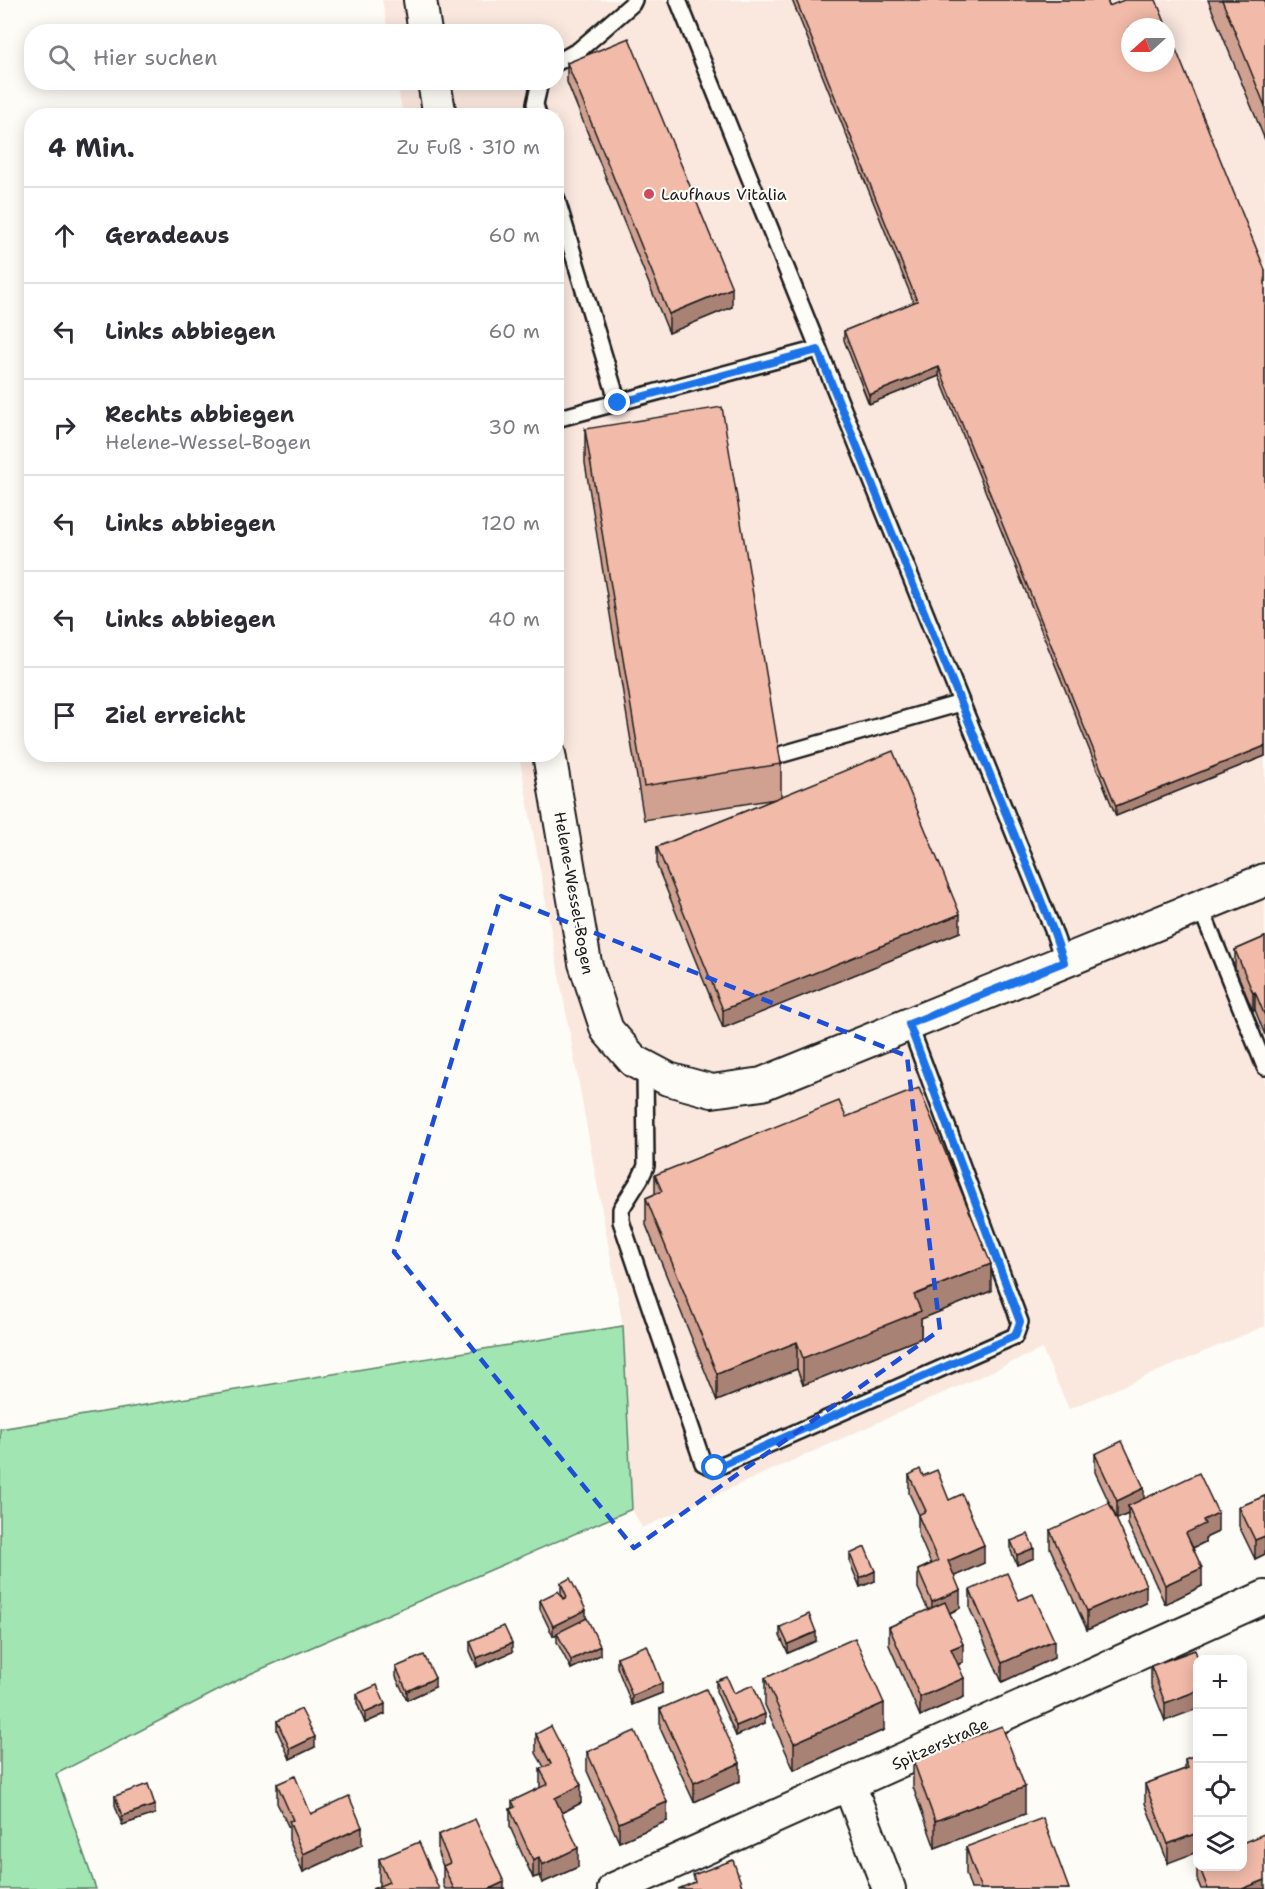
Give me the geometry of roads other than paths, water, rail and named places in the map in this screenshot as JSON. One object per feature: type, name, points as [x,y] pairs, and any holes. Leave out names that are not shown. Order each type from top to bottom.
[{"type":"street","points":[[420,0],[424,24]]},
{"type":"street","points":[[435,90],[439,108]]},
{"type":"street","name":"Helene-Wessel-Bogen","points":[[550,762],[585,963],[607,1030],[634,1061],[668,1078],[712,1091],[762,1084],[1265,880]]},
{"type":"street","name":"Spitzerstraße","points":[[614,1889],[1265,1597]]},
{"type":"street","points":[[849,1784],[889,1889]]},
{"type":"lane","points":[[564,58],[579,50],[634,0]]},
{"type":"lane","points":[[678,0],[1064,962]]},
{"type":"lane","points":[[536,108],[538,90]]},
{"type":"lane","points":[[564,224],[618,403]]},
{"type":"lane","points":[[564,418],[818,350]]},
{"type":"lane","points":[[783,754],[961,703]]},
{"type":"lane","points":[[1200,906],[1265,1067]]},
{"type":"lane","points":[[645,1067],[646,1166],[621,1209],[621,1221],[703,1463],[715,1468],[1015,1336],[1020,1322],[909,1024]]},
{"type":"place","name":"Laufhaus Vitalia","points":[[649,194]]}]
